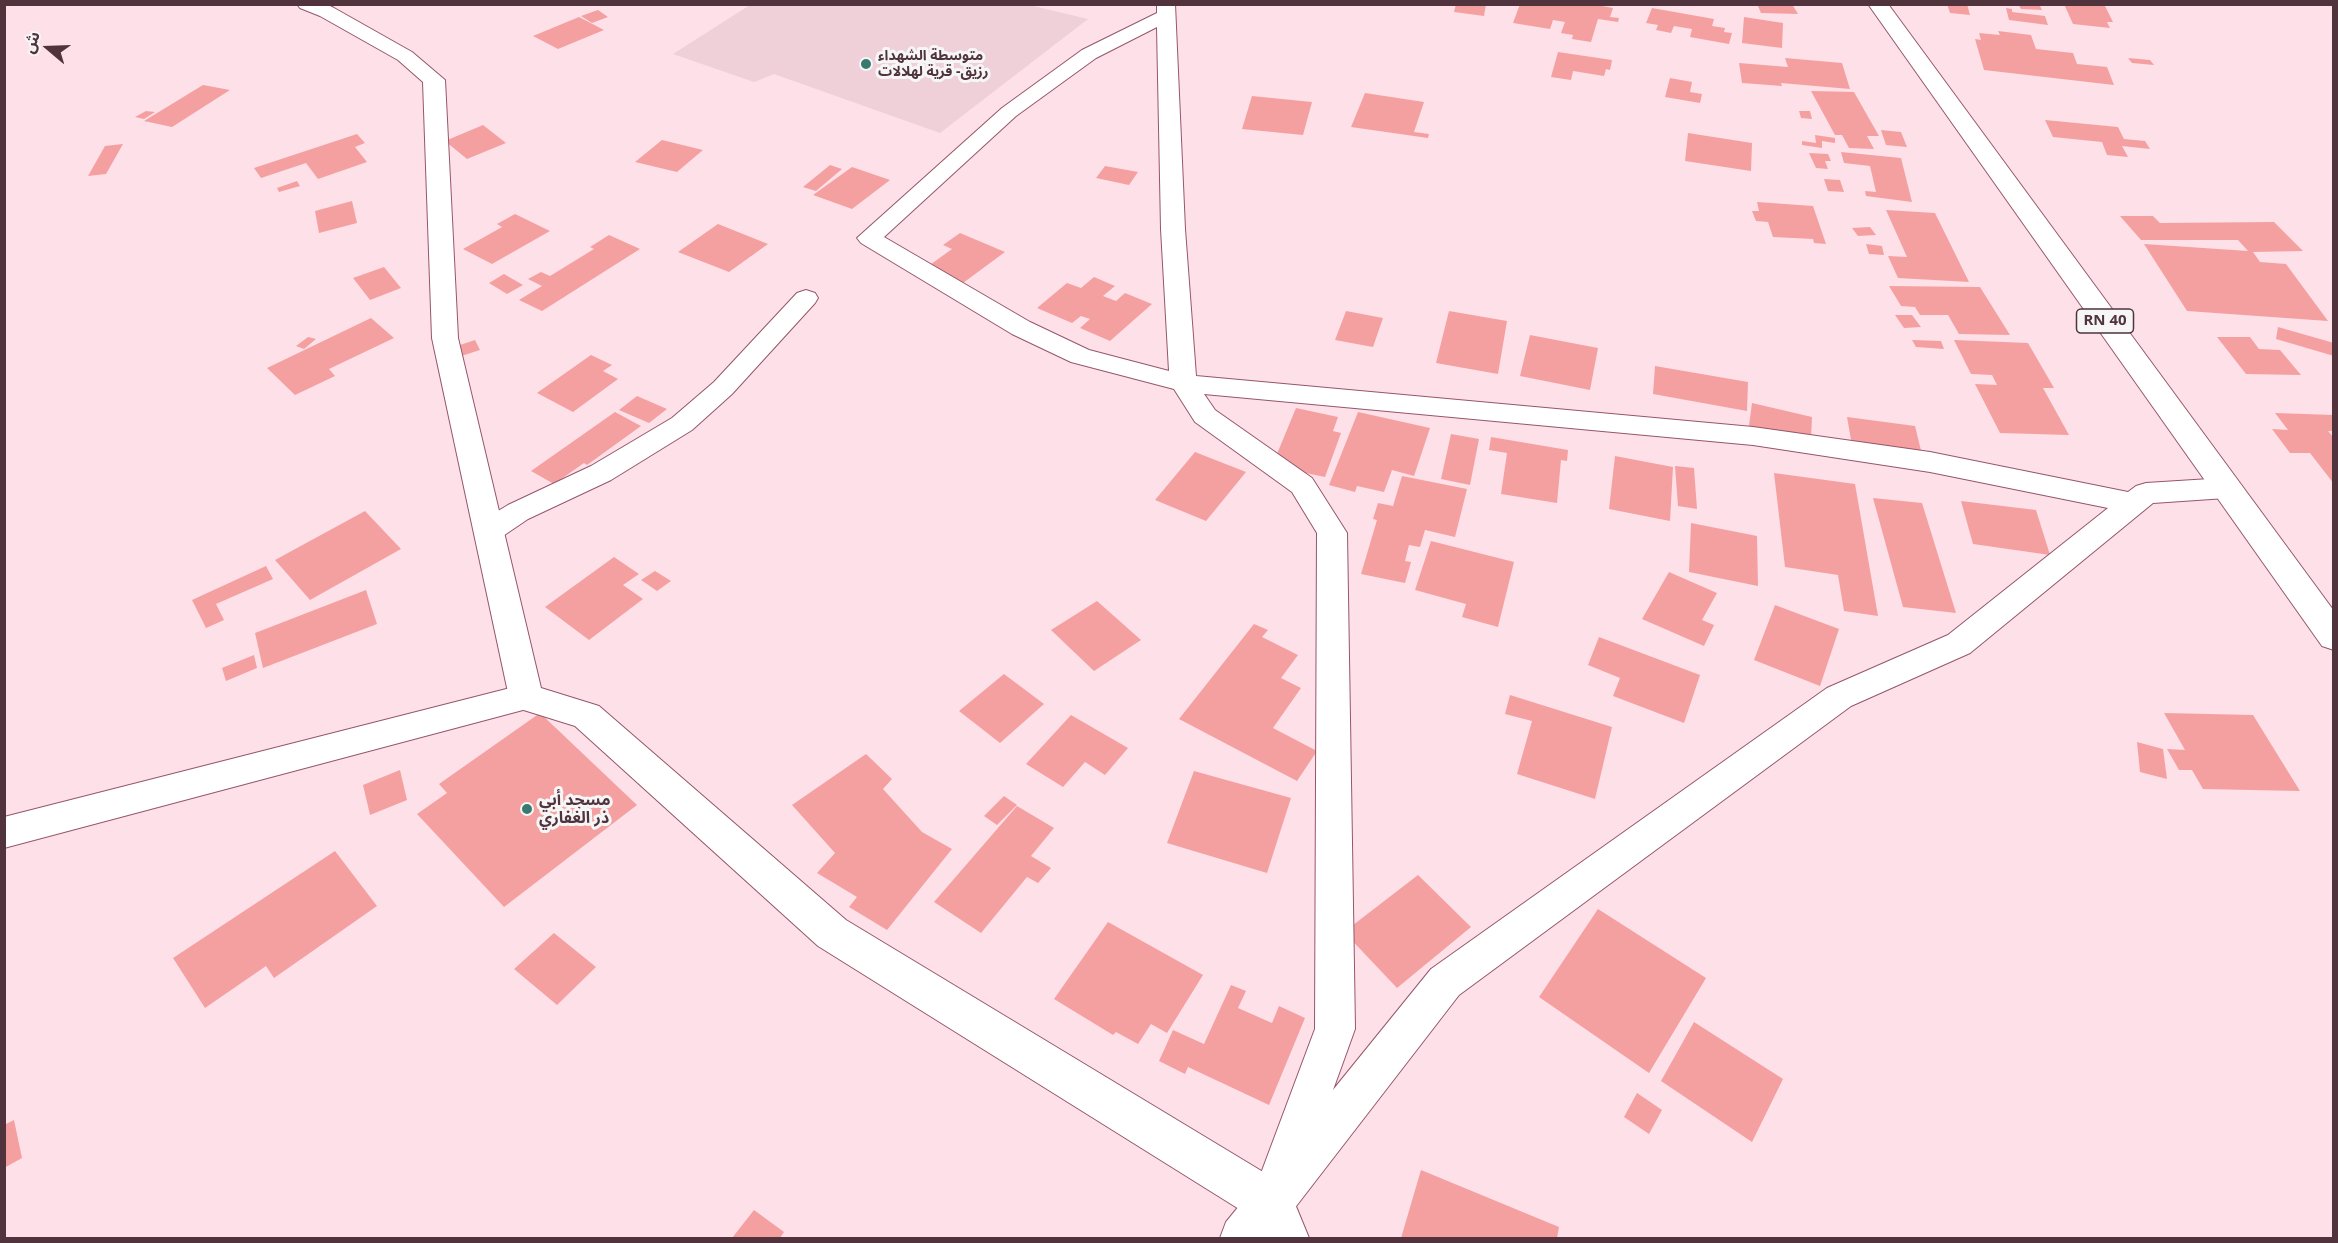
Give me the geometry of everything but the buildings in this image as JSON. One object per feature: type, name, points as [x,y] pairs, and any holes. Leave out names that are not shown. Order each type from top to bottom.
[{"type":"street","points":[[307,4],[327,12],[405,56],[434,80],[445,338],[526,697]]},
{"type":"street","name":"RN 40","points":[[1878,4],[2334,637]]},
{"type":"street","points":[[1272,1203],[1335,1029],[1332,533],[1302,485],[1205,416],[1183,383],[1173,229],[1166,10],[1089,54],[1009,112],[869,238],[1021,328],[1080,356],[1183,383],[1754,436],[1930,462],[2134,503]]},
{"type":"street","points":[[490,530],[518,512],[601,473],[682,424],[723,388],[806,298]]},
{"type":"street","points":[[1242,1239],[1444,982],[1839,697],[1959,644],[2146,493],[2226,488]]},
{"type":"street","points":[[4,833],[526,697],[587,716],[832,933],[1272,1203],[1287,1239]]},
{"type":"shaded area","name":"متوسطة الشهداء رزيق- قرية لهلالات","points":[[1025,4],[1088,19],[940,133],[774,74],[754,82],[673,54],[750,5]]},
{"type":"place","name":"متوسطة الشهداء رزيق- قرية لهلالات","points":[[866,64]]},
{"type":"place","name":"مسجد أبي ذر الغفاري","points":[[527,809]]}]
